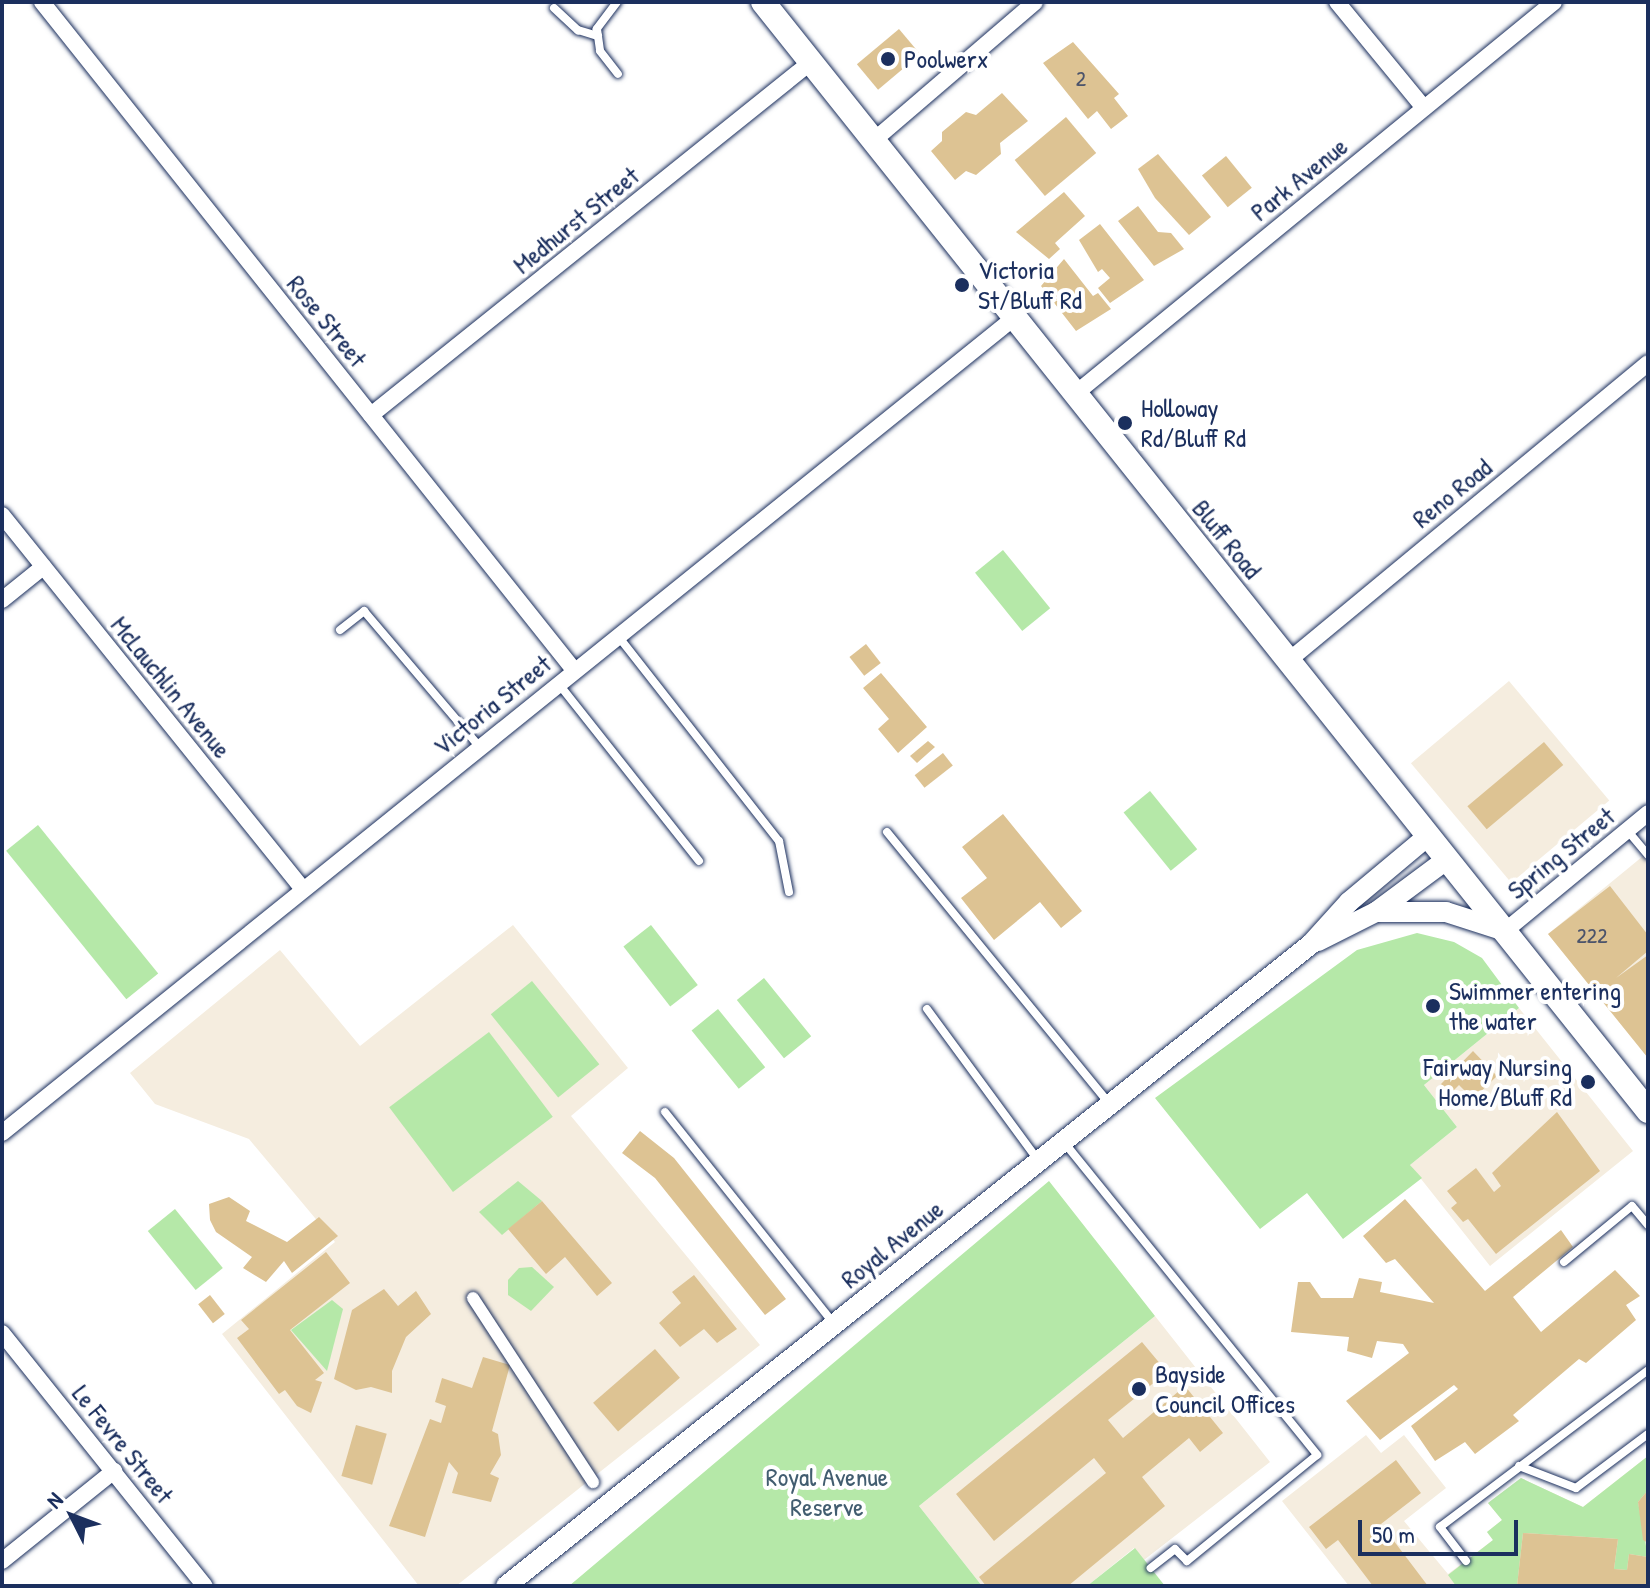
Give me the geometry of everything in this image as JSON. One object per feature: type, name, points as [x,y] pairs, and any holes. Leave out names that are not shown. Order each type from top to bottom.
[{"type":"main road","name":"Bluff Road","points":[[763,2],[1648,1111]]},
{"type":"street","name":"Rose Street","points":[[42,2],[574,670]]},
{"type":"street","points":[[873,141],[1035,2]]},
{"type":"street","points":[[1337,2],[1424,108]]},
{"type":"street","name":"Park Avenue","points":[[1075,394],[1554,2]]},
{"type":"street","name":"Medhurst Street","points":[[371,415],[811,62]]},
{"type":"street","name":"Victoria Street","points":[[2,1133],[1014,318]]},
{"type":"street","name":"Reno Road","points":[[1288,661],[1648,363]]},
{"type":"street","name":"McLauchlin Avenue","points":[[2,515],[303,889]]},
{"type":"street","points":[[2,600],[43,567]]},
{"type":"street","name":"Spring Street","points":[[1505,931],[1648,813]]},
{"type":"street","name":"Royal Avenue","points":[[506,1586],[1311,944],[1349,902],[1428,836]]},
{"type":"street","name":"Royal Avenue","points":[[1311,944],[1376,912],[1446,860]]},
{"type":"street","points":[[1376,912],[1446,912],[1505,931]]},
{"type":"street","points":[[473,1298],[593,1482]]},
{"type":"street","name":"Le Fevre Street","points":[[2,1333],[205,1586]]},
{"type":"street","points":[[2,1561],[114,1471]]},
{"type":"lane","points":[[617,2],[597,29],[600,51],[618,74]]},
{"type":"lane","points":[[554,8],[578,30],[598,36]]},
{"type":"lane","points":[[340,630],[364,611],[479,746]]},
{"type":"lane","points":[[618,636],[779,841],[789,892]]},
{"type":"lane","points":[[558,683],[699,861]]},
{"type":"lane","points":[[1627,830],[1648,855]]},
{"type":"lane","points":[[887,832],[1109,1103]]},
{"type":"lane","points":[[927,1009],[1038,1160]]},
{"type":"lane","points":[[665,1112],[834,1324]]},
{"type":"lane","points":[[1062,1140],[1317,1455],[1187,1561],[1175,1549],[1151,1568]]},
{"type":"lane","points":[[1564,1262],[1632,1206],[1648,1225]]},
{"type":"lane","points":[[1466,1561],[1440,1527],[1648,1370]]},
{"type":"lane","points":[[1519,1466],[1576,1488],[1648,1434]]},
{"type":"shaded area","points":[[1509,681],[1609,801],[1511,883],[1411,763]]},
{"type":"shaded area","points":[[1648,852],[1648,1058],[1548,934]]},
{"type":"shaded area","points":[[513,925],[628,1068],[571,1116],[760,1345],[456,1586],[419,1586],[222,1334],[335,1242],[249,1139],[155,1104],[130,1073],[280,950],[360,1046]]},
{"type":"shaded area","points":[[1519,1008],[1633,1151],[1490,1266],[1410,1165],[1457,1127],[1424,1085]]},
{"type":"shaded area","name":"Bayside Council Offices","points":[[1155,1316],[1270,1462],[1144,1560],[1134,1548],[1087,1586],[982,1586],[919,1506]]},
{"type":"shaded area","points":[[1366,1435],[1381,1453],[1404,1435],[1446,1488],[1404,1521],[1448,1574],[1493,1540],[1487,1532],[1502,1520],[1488,1503],[1521,1478],[1583,1507],[1648,1456],[1648,1586],[1349,1586],[1282,1501]]},
{"type":"green space","points":[[1003,550],[1050,608],[1022,631],[975,573]]},
{"type":"green space","points":[[1150,791],[1197,849],[1171,871],[1124,812]]},
{"type":"green space","points":[[38,825],[158,973],[126,999],[6,851]]},
{"type":"green space","points":[[651,925],[698,985],[670,1006],[623,947]]},
{"type":"green space","points":[[1417,933],[1454,942],[1482,958],[1519,1008],[1424,1085],[1457,1127],[1410,1165],[1422,1178],[1343,1239],[1307,1193],[1260,1229],[1155,1098],[1357,950]]},
{"type":"green space","points":[[764,978],[811,1036],[784,1058],[737,1000]]},
{"type":"green space","points":[[532,981],[599,1064],[558,1098],[491,1014]]},
{"type":"green space","points":[[718,1009],[765,1067],[739,1089],[692,1030]]},
{"type":"green space","points":[[489,1032],[553,1117],[453,1192],[389,1107]]},
{"type":"green space","points":[[518,1181],[542,1201],[502,1235],[479,1212]]},
{"type":"green space","name":"Royal Avenue Reserve","points":[[1049,1181],[1155,1316],[919,1506],[982,1586],[569,1586]]},
{"type":"green space","points":[[175,1209],[223,1268],[196,1290],[148,1231]]},
{"type":"green space","points":[[532,1267],[554,1287],[531,1311],[508,1295],[508,1280],[519,1268]]},
{"type":"green space","points":[[332,1300],[343,1309],[327,1371],[291,1330]]},
{"type":"green space","points":[[1648,1456],[1648,1490],[1638,1502],[1648,1557],[1629,1554],[1627,1570],[1614,1569],[1618,1539],[1523,1533],[1517,1586],[1456,1586],[1448,1575],[1493,1540],[1487,1532],[1502,1520],[1488,1503],[1521,1478],[1583,1507]]},
{"type":"green space","points":[[1135,1548],[1165,1586],[1087,1586]]},
{"type":"building","name":"Poolwerx","points":[[899,29],[920,54],[878,90],[857,64]]},
{"type":"building","points":[[1073,42],[1119,94],[1114,98],[1128,116],[1111,129],[1097,111],[1088,119],[1043,63]]},
{"type":"building","points":[[1002,93],[1028,121],[1000,143],[1001,154],[976,175],[966,171],[955,180],[931,151],[942,141],[942,132],[966,112],[976,115]]},
{"type":"building","points":[[1066,117],[1096,153],[1045,196],[1015,160]]},
{"type":"building","points":[[1158,154],[1211,217],[1189,235],[1155,198],[1138,169]]},
{"type":"building","points":[[1226,156],[1252,188],[1228,207],[1202,176]]},
{"type":"building","points":[[1064,192],[1085,216],[1055,243],[1060,249],[1049,259],[1016,232]]},
{"type":"building","points":[[1138,206],[1158,232],[1171,233],[1184,249],[1154,266],[1118,221]]},
{"type":"building","points":[[1100,224],[1144,280],[1110,303],[1098,288],[1110,278],[1102,269],[1098,272],[1079,240]]},
{"type":"building","points":[[1064,259],[1093,296],[1098,293],[1111,309],[1076,331],[1041,286]]},
{"type":"building","points":[[866,644],[881,663],[864,676],[849,657]]},
{"type":"building","points":[[881,673],[927,727],[898,753],[878,729],[889,719],[863,688]]},
{"type":"building","points":[[928,741],[935,747],[917,763],[910,756]]},
{"type":"building","points":[[1544,742],[1563,765],[1487,829],[1467,806]]},
{"type":"building","points":[[943,753],[953,766],[924,788],[915,775]]},
{"type":"building","points":[[1003,814],[1082,911],[1061,928],[1040,902],[994,940],[961,898],[987,878],[962,847]]},
{"type":"building","points":[[1610,886],[1648,935],[1648,951],[1616,978],[1648,955],[1648,1058],[1548,934]]},
{"type":"building","points":[[1473,1051],[1497,1076],[1473,1099],[1459,1085],[1451,1093],[1441,1084]]},
{"type":"building","points":[[1557,1112],[1600,1171],[1496,1254],[1468,1219],[1463,1222],[1451,1208],[1457,1203],[1447,1191],[1476,1168],[1494,1192],[1501,1186],[1492,1173]]},
{"type":"building","points":[[640,1131],[674,1158],[786,1299],[765,1315],[655,1178],[622,1153]]},
{"type":"building","points":[[229,1197],[250,1211],[246,1221],[287,1242],[319,1217],[338,1236],[292,1273],[284,1261],[266,1282],[243,1268],[252,1257],[216,1232],[210,1220],[209,1204]]},
{"type":"building","points":[[1405,1199],[1485,1291],[1561,1230],[1573,1247],[1513,1297],[1541,1332],[1615,1270],[1640,1296],[1626,1305],[1636,1320],[1586,1363],[1579,1359],[1513,1415],[1519,1421],[1475,1454],[1465,1442],[1435,1461],[1411,1426],[1458,1389],[1454,1385],[1380,1440],[1346,1401],[1409,1353],[1403,1344],[1377,1341],[1372,1358],[1347,1351],[1349,1337],[1291,1332],[1298,1282],[1310,1282],[1321,1298],[1353,1298],[1359,1278],[1382,1282],[1380,1292],[1434,1303],[1395,1259],[1386,1263],[1363,1236]]},
{"type":"building","points":[[542,1201],[612,1283],[597,1296],[565,1257],[546,1274],[508,1229]]},
{"type":"building","points":[[326,1252],[350,1283],[290,1330],[324,1373],[315,1380],[322,1382],[311,1413],[297,1406],[285,1390],[279,1394],[237,1338],[249,1329],[241,1320]]},
{"type":"building","points":[[694,1275],[737,1329],[717,1343],[704,1329],[680,1347],[659,1323],[681,1303],[672,1292]]},
{"type":"building","points":[[384,1289],[398,1306],[416,1291],[431,1314],[406,1337],[392,1371],[392,1393],[371,1387],[356,1390],[334,1379],[352,1310]]},
{"type":"building","points":[[210,1295],[225,1314],[213,1323],[198,1304]]},
{"type":"building","points":[[1142,1342],[1167,1372],[1108,1420],[1123,1438],[1185,1386],[1223,1433],[1200,1452],[1189,1438],[1142,1477],[1165,1506],[1068,1586],[986,1586],[979,1577],[1106,1473],[1094,1458],[994,1541],[956,1494]]},
{"type":"building","points":[[655,1349],[680,1378],[618,1431],[593,1403]]},
{"type":"building","points":[[483,1357],[510,1365],[492,1431],[498,1434],[501,1455],[490,1474],[499,1478],[491,1502],[452,1493],[458,1473],[449,1462],[425,1537],[389,1526],[430,1419],[441,1423],[446,1406],[435,1402],[442,1378],[472,1388]]},
{"type":"building","points":[[356,1425],[387,1434],[372,1485],[341,1476]]},
{"type":"building","points":[[1396,1460],[1421,1493],[1381,1524],[1428,1586],[1373,1586],[1338,1540],[1326,1549],[1309,1527]]},
{"type":"building","points":[[1648,1490],[1648,1543],[1643,1540],[1638,1502]]},
{"type":"building","points":[[1523,1533],[1618,1539],[1614,1569],[1627,1570],[1629,1554],[1648,1557],[1648,1586],[1517,1586]]},
{"type":"place","name":"Poolwerx","points":[[888,59]]},
{"type":"place","name":"Victoria St/Bluff Rd","points":[[962,285]]},
{"type":"place","name":"Holloway Rd/Bluff Rd","points":[[1125,423]]},
{"type":"place","name":"Swimmer entering the water","points":[[1433,1006]]},
{"type":"place","name":"Fairway Nursing Home/Bluff Rd","points":[[1588,1082]]},
{"type":"place","name":"Bayside Council Offices","points":[[1139,1389]]}]
